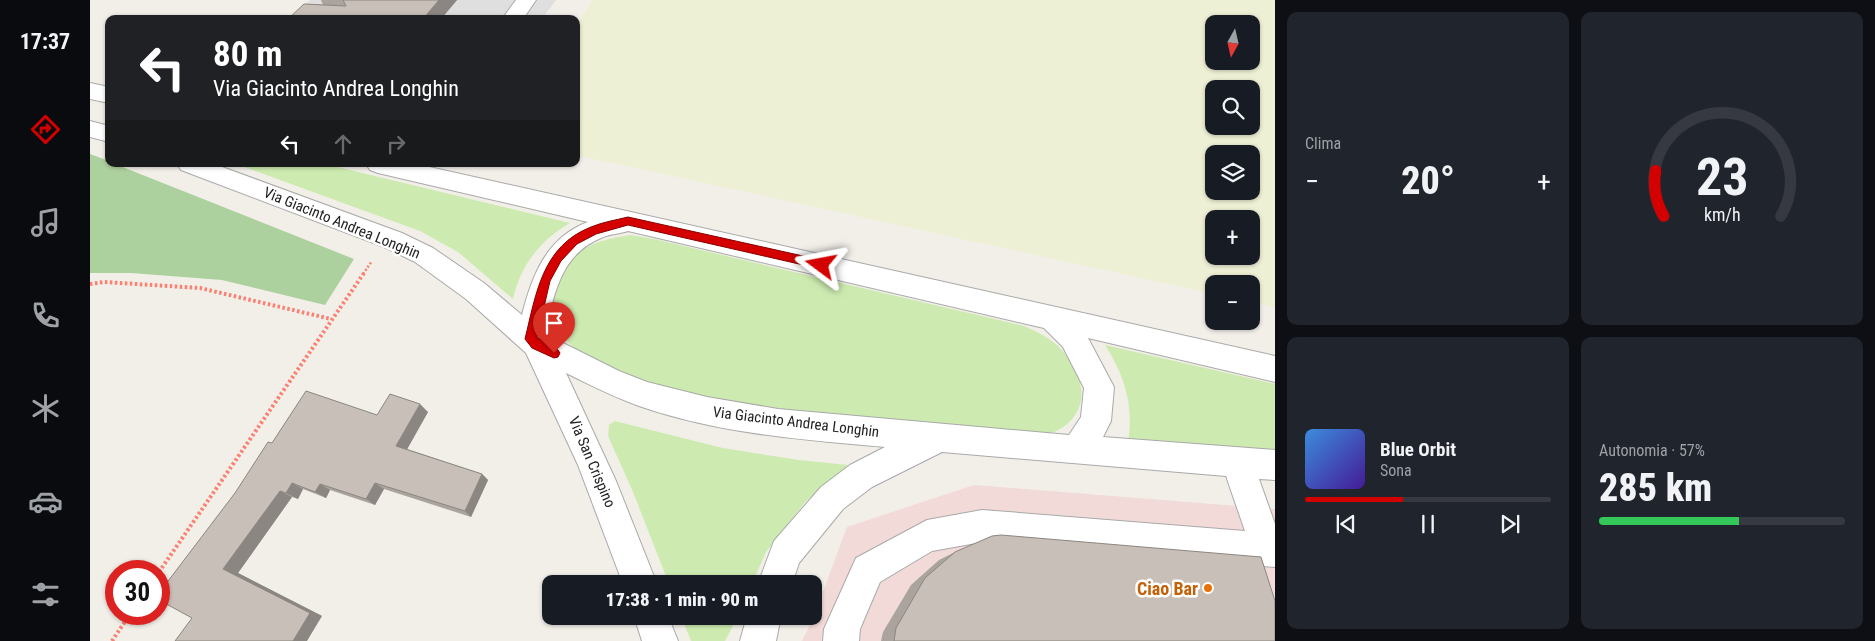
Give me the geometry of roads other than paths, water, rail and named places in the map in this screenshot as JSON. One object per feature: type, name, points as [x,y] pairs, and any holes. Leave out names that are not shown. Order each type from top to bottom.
[{"type":"street","points":[[515,15],[526,0]]},
{"type":"street","points":[[90,91],[105,94]]},
{"type":"street","points":[[90,129],[105,133]]},
{"type":"street","name":"Via Giacinto Andrea Longhin","points":[[197,167],[393,240],[424,255],[475,291],[533,342],[609,380],[646,395],[708,412],[778,423],[1076,450],[1275,465]]},
{"type":"street","points":[[391,167],[1275,369]]},
{"type":"street","points":[[533,342],[544,281],[557,258],[573,241],[593,230],[628,221]]},
{"type":"street","points":[[1051,318],[1073,338],[1099,387],[1096,421],[1076,450]]},
{"type":"street","name":"Via San Crispino","points":[[533,342],[566,401],[597,471],[637,575]]},
{"type":"street","points":[[778,575],[786,553],[832,498],[861,476],[940,438]]},
{"type":"street","points":[[841,641],[842,628],[868,570],[927,536],[982,526],[1258,556],[1237,462]]},
{"type":"street","points":[[655,625],[660,641]]},
{"type":"street","points":[[758,641],[762,625]]},
{"type":"place","name":"Ciao Bar","points":[[1208,588]]}]
